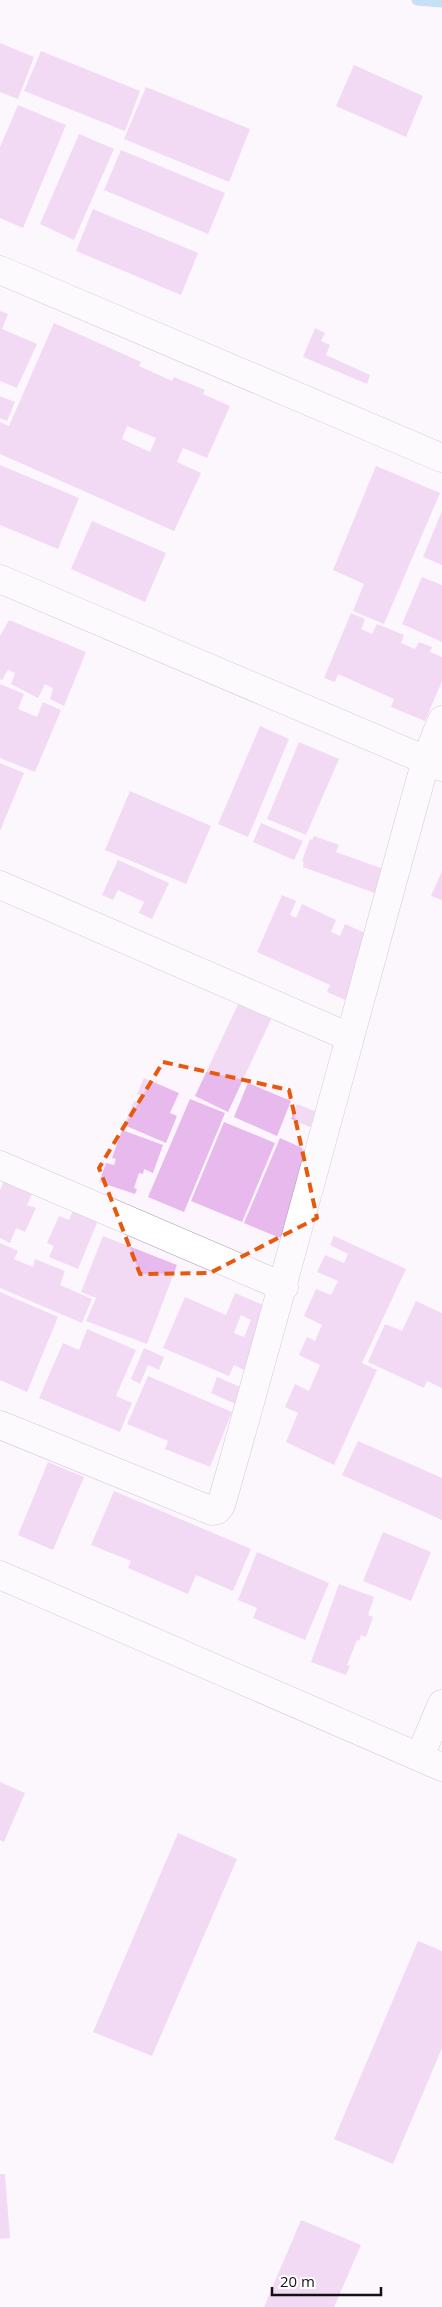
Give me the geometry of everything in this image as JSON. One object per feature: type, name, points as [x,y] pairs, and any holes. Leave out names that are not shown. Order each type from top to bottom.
[{"type":"street","points":[[0,270],[442,458]]},
{"type":"street","points":[[0,578],[434,763]]},
{"type":"street","points":[[0,1425],[212,1511],[217,1510],[221,1505],[284,1287],[349,1037],[434,763],[442,720]]},
{"type":"street","points":[[0,885],[349,1037]]},
{"type":"street","points":[[0,1165],[284,1287]]},
{"type":"street","points":[[0,1575],[431,1761],[442,1704]]},
{"type":"highlighted area","points":[[163,1062],[289,1090],[317,1218],[210,1273],[140,1274],[99,1168]]},
{"type":"building","points":[[0,43],[34,57],[18,99],[0,92]]},
{"type":"building","points":[[41,51],[140,91],[125,131],[24,91]]},
{"type":"building","points":[[354,65],[423,96],[406,137],[336,106]]},
{"type":"building","points":[[146,87],[250,129],[229,182],[124,139]]},
{"type":"building","points":[[18,105],[66,125],[23,228],[0,218],[0,147]]},
{"type":"building","points":[[79,134],[114,149],[74,240],[40,224]]},
{"type":"building","points":[[121,150],[225,193],[208,234],[104,190]]},
{"type":"building","points":[[93,209],[198,253],[181,295],[76,251]]},
{"type":"building","points":[[0,311],[8,314],[2,329],[37,344],[17,388],[0,381]]},
{"type":"building","points":[[54,323],[141,362],[139,366],[172,381],[174,377],[205,390],[203,394],[230,406],[207,458],[183,448],[177,462],[201,473],[174,531],[0,454],[0,422],[9,426]],"holes":[[[127,426],[156,438],[150,452],[122,439]]]},
{"type":"building","points":[[315,328],[325,333],[321,341],[330,345],[326,355],[370,375],[367,384],[303,357]]},
{"type":"building","points":[[0,396],[15,402],[7,421],[0,418]]},
{"type":"building","points":[[0,465],[79,498],[58,549],[0,525]]},
{"type":"building","points":[[376,466],[440,493],[384,624],[353,611],[364,584],[333,570]]},
{"type":"building","points":[[442,511],[442,565],[423,557]]},
{"type":"building","points":[[92,521],[166,553],[145,602],[71,569]]},
{"type":"building","points":[[422,577],[442,585],[442,642],[402,624]]},
{"type":"building","points":[[351,613],[365,619],[361,629],[372,634],[377,624],[404,635],[401,643],[415,649],[419,642],[432,647],[430,652],[442,657],[442,681],[425,721],[391,707],[394,699],[338,674],[335,682],[324,678]]},
{"type":"building","points":[[9,620],[86,652],[64,706],[50,699],[53,688],[45,684],[38,698],[11,684],[15,673],[8,670],[2,680],[0,679],[0,636]]},
{"type":"building","points":[[0,684],[24,694],[18,709],[37,717],[43,702],[61,710],[35,772],[0,758]]},
{"type":"building","points":[[260,726],[289,739],[248,837],[218,824]]},
{"type":"building","points":[[299,742],[339,759],[306,835],[267,819]]},
{"type":"building","points":[[0,763],[24,773],[0,831]]},
{"type":"building","points":[[130,791],[211,826],[186,884],[105,850]]},
{"type":"building","points":[[261,823],[303,841],[294,860],[253,842]]},
{"type":"building","points":[[314,836],[339,845],[336,852],[389,871],[380,895],[303,867],[304,862],[302,861],[310,839],[312,840]]},
{"type":"building","points":[[118,860],[169,883],[152,919],[139,913],[144,902],[118,890],[113,900],[102,895]]},
{"type":"building","points":[[442,871],[442,900],[431,896]]},
{"type":"building","points":[[282,895],[296,901],[290,915],[296,918],[302,904],[336,920],[331,932],[340,936],[345,924],[372,936],[355,1004],[327,992],[330,985],[257,952]]},
{"type":"building","points":[[241,998],[274,1013],[228,1112],[195,1096]]},
{"type":"building","points":[[144,1078],[179,1093],[170,1113],[177,1116],[166,1143],[124,1125],[134,1101],[141,1103],[143,1096],[137,1094]]},
{"type":"building","points":[[248,1083],[291,1101],[277,1136],[234,1117]]},
{"type":"building","points":[[190,1099],[225,1113],[184,1212],[148,1197]]},
{"type":"building","points":[[297,1104],[317,1112],[310,1127],[291,1119]]},
{"type":"building","points":[[224,1122],[275,1143],[242,1222],[191,1201]]},
{"type":"building","points":[[122,1130],[163,1145],[153,1173],[144,1169],[143,1174],[139,1173],[134,1188],[137,1189],[135,1194],[99,1182],[106,1163],[114,1165],[116,1159],[112,1158]]},
{"type":"building","points":[[280,1138],[309,1151],[285,1240],[244,1223]]},
{"type":"building","points":[[6,1177],[34,1189],[27,1205],[36,1208],[25,1232],[16,1228],[10,1243],[0,1238],[0,1190]]},
{"type":"building","points":[[74,1208],[99,1218],[78,1269],[49,1257],[54,1246],[47,1243],[59,1216],[69,1220]]},
{"type":"building","points":[[103,1236],[177,1265],[147,1344],[86,1321],[96,1298],[81,1292]]},
{"type":"building","points":[[334,1236],[406,1269],[362,1363],[377,1370],[334,1465],[286,1442],[298,1413],[285,1407],[295,1384],[309,1391],[320,1365],[299,1355],[307,1337],[315,1341],[322,1325],[304,1316],[316,1289],[331,1295],[338,1281],[317,1272],[325,1255],[344,1263],[348,1254],[330,1245]]},
{"type":"building","points":[[0,1243],[18,1251],[14,1259],[33,1267],[35,1259],[65,1271],[60,1285],[92,1299],[82,1323],[0,1288]]},
{"type":"building","points":[[0,1292],[58,1317],[27,1392],[0,1380]]},
{"type":"building","points":[[235,1293],[270,1308],[244,1370],[234,1365],[229,1376],[163,1348],[185,1297],[226,1315]],"holes":[[[241,1315],[251,1320],[244,1337],[234,1333]]]},
{"type":"building","points":[[416,1301],[442,1313],[442,1388],[427,1381],[424,1388],[368,1362],[385,1324],[402,1331]]},
{"type":"building","points":[[87,1329],[136,1350],[116,1396],[132,1403],[120,1432],[39,1398],[63,1343],[79,1350]]},
{"type":"building","points":[[144,1348],[164,1357],[159,1370],[148,1365],[140,1384],[131,1379]]},
{"type":"building","points":[[148,1376],[232,1412],[210,1467],[165,1449],[168,1441],[127,1424]]},
{"type":"building","points":[[217,1377],[248,1390],[242,1407],[211,1393]]},
{"type":"building","points":[[358,1441],[442,1478],[442,1520],[342,1475]]},
{"type":"building","points":[[48,1462],[84,1477],[53,1550],[18,1535]]},
{"type":"building","points":[[114,1491],[251,1549],[233,1591],[196,1575],[188,1594],[128,1568],[131,1561],[91,1545]]},
{"type":"building","points":[[383,1532],[431,1552],[411,1601],[363,1581]]},
{"type":"building","points":[[257,1552],[329,1583],[305,1640],[253,1618],[257,1608],[238,1600]]},
{"type":"building","points":[[339,1584],[374,1597],[368,1615],[373,1617],[366,1637],[361,1635],[359,1641],[357,1640],[347,1665],[350,1666],[346,1675],[311,1662]]},
{"type":"building","points":[[0,1782],[25,1793],[4,1842],[0,1840]]},
{"type":"building","points":[[178,1833],[237,1859],[152,2056],[93,2032]]},
{"type":"building","points":[[418,1941],[442,1951],[442,2048],[393,2164],[334,2139]]},
{"type":"building","points":[[0,2174],[5,2174],[10,2238],[0,2239]]},
{"type":"building","points":[[301,2220],[361,2245],[334,2307],[264,2307]]},
{"type":"waterway","points":[[417,0],[442,2]]}]
